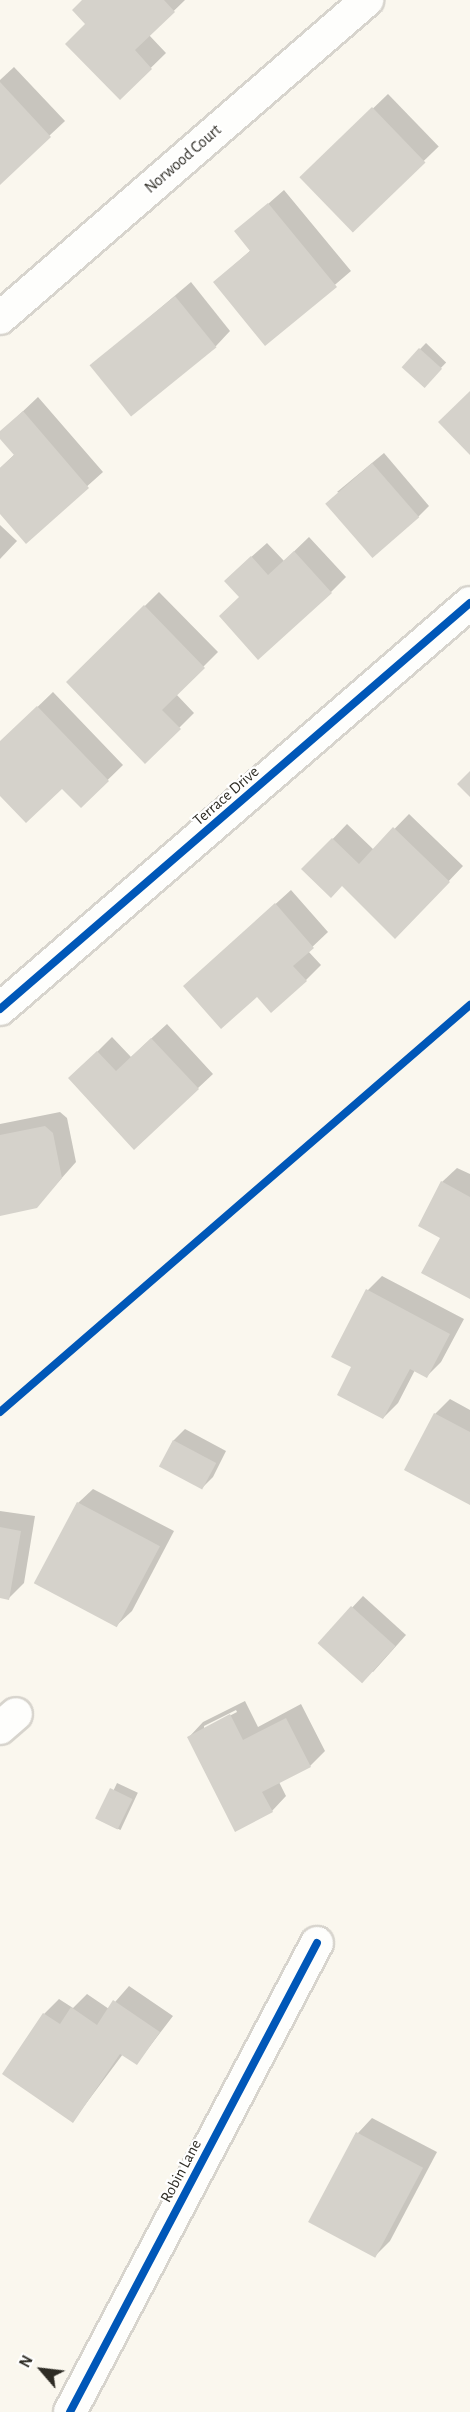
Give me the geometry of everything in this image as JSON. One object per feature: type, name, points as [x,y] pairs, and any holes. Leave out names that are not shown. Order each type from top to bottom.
[{"type":"street","name":"Norwood Court","points":[[0,318],[367,0]]},
{"type":"street","name":"Terrace Drive","points":[[0,1010],[470,603]]},
{"type":"street","name":"Robin Lane","points":[[70,2412],[317,1943]]},
{"type":"building","points":[[82,0],[164,0],[175,12],[135,50],[152,69],[120,100],[65,44],[85,24],[72,10]]},
{"type":"building","points":[[0,82],[51,137],[0,185]]},
{"type":"building","points":[[372,107],[425,162],[353,233],[299,177]]},
{"type":"building","points":[[268,203],[337,287],[265,346],[213,282],[250,251],[234,231]]},
{"type":"building","points":[[175,296],[217,347],[131,417],[90,365]]},
{"type":"building","points":[[419,348],[442,369],[425,388],[402,367]]},
{"type":"building","points":[[470,391],[470,455],[438,422]]},
{"type":"building","points":[[23,411],[89,488],[26,544],[0,514],[0,468],[14,455],[0,439],[0,431]]},
{"type":"building","points":[[372,463],[419,517],[372,558],[325,504]]},
{"type":"building","points":[[294,551],[332,593],[258,660],[219,616],[239,597],[224,581],[251,556],[268,575]]},
{"type":"building","points":[[144,605],[205,668],[162,710],[181,729],[145,764],[66,682]]},
{"type":"building","points":[[37,706],[109,781],[81,808],[62,789],[26,823],[0,796],[0,741]]},
{"type":"building","points":[[470,771],[470,797],[457,784]]},
{"type":"building","points":[[393,827],[450,882],[395,939],[342,886],[331,898],[301,869],[332,838],[359,864]]},
{"type":"building","points":[[275,903],[314,948],[293,966],[307,981],[271,1013],[257,997],[221,1029],[183,986]]},
{"type":"building","points":[[151,1038],[199,1089],[134,1150],[68,1078],[97,1051],[116,1071]]},
{"type":"building","points":[[45,1126],[53,1133],[62,1178],[37,1208],[0,1216],[0,1135]]},
{"type":"building","points":[[441,1181],[470,1197],[470,1299],[421,1273],[440,1238],[418,1226]]},
{"type":"building","points":[[366,1289],[450,1334],[427,1378],[410,1369],[383,1419],[337,1395],[351,1367],[331,1357]]},
{"type":"building","points":[[434,1413],[470,1432],[470,1505],[404,1470]]},
{"type":"building","points":[[173,1440],[216,1463],[202,1489],[159,1466]]},
{"type":"building","points":[[77,1502],[160,1546],[117,1627],[34,1583]]},
{"type":"building","points":[[0,1527],[21,1531],[9,1600],[0,1598]]},
{"type":"building","points":[[351,1606],[396,1646],[362,1683],[318,1643]]},
{"type":"building","points":[[230,1714],[243,1740],[286,1718],[311,1767],[262,1792],[273,1812],[235,1832],[187,1737]]},
{"type":"building","points":[[110,1788],[132,1799],[118,1830],[95,1819]]},
{"type":"building","points":[[113,2000],[160,2032],[137,2065],[120,2054],[73,2123],[2,2074],[43,2013],[60,2024],[71,2007],[97,2025]]},
{"type":"building","points":[[356,2132],[423,2168],[375,2258],[308,2222]]},
{"type":"cycle path","points":[[0,1009],[470,603]]},
{"type":"cycle path","points":[[0,1412],[470,1005]]},
{"type":"cycle path","points":[[70,2412],[317,1943]]}]
